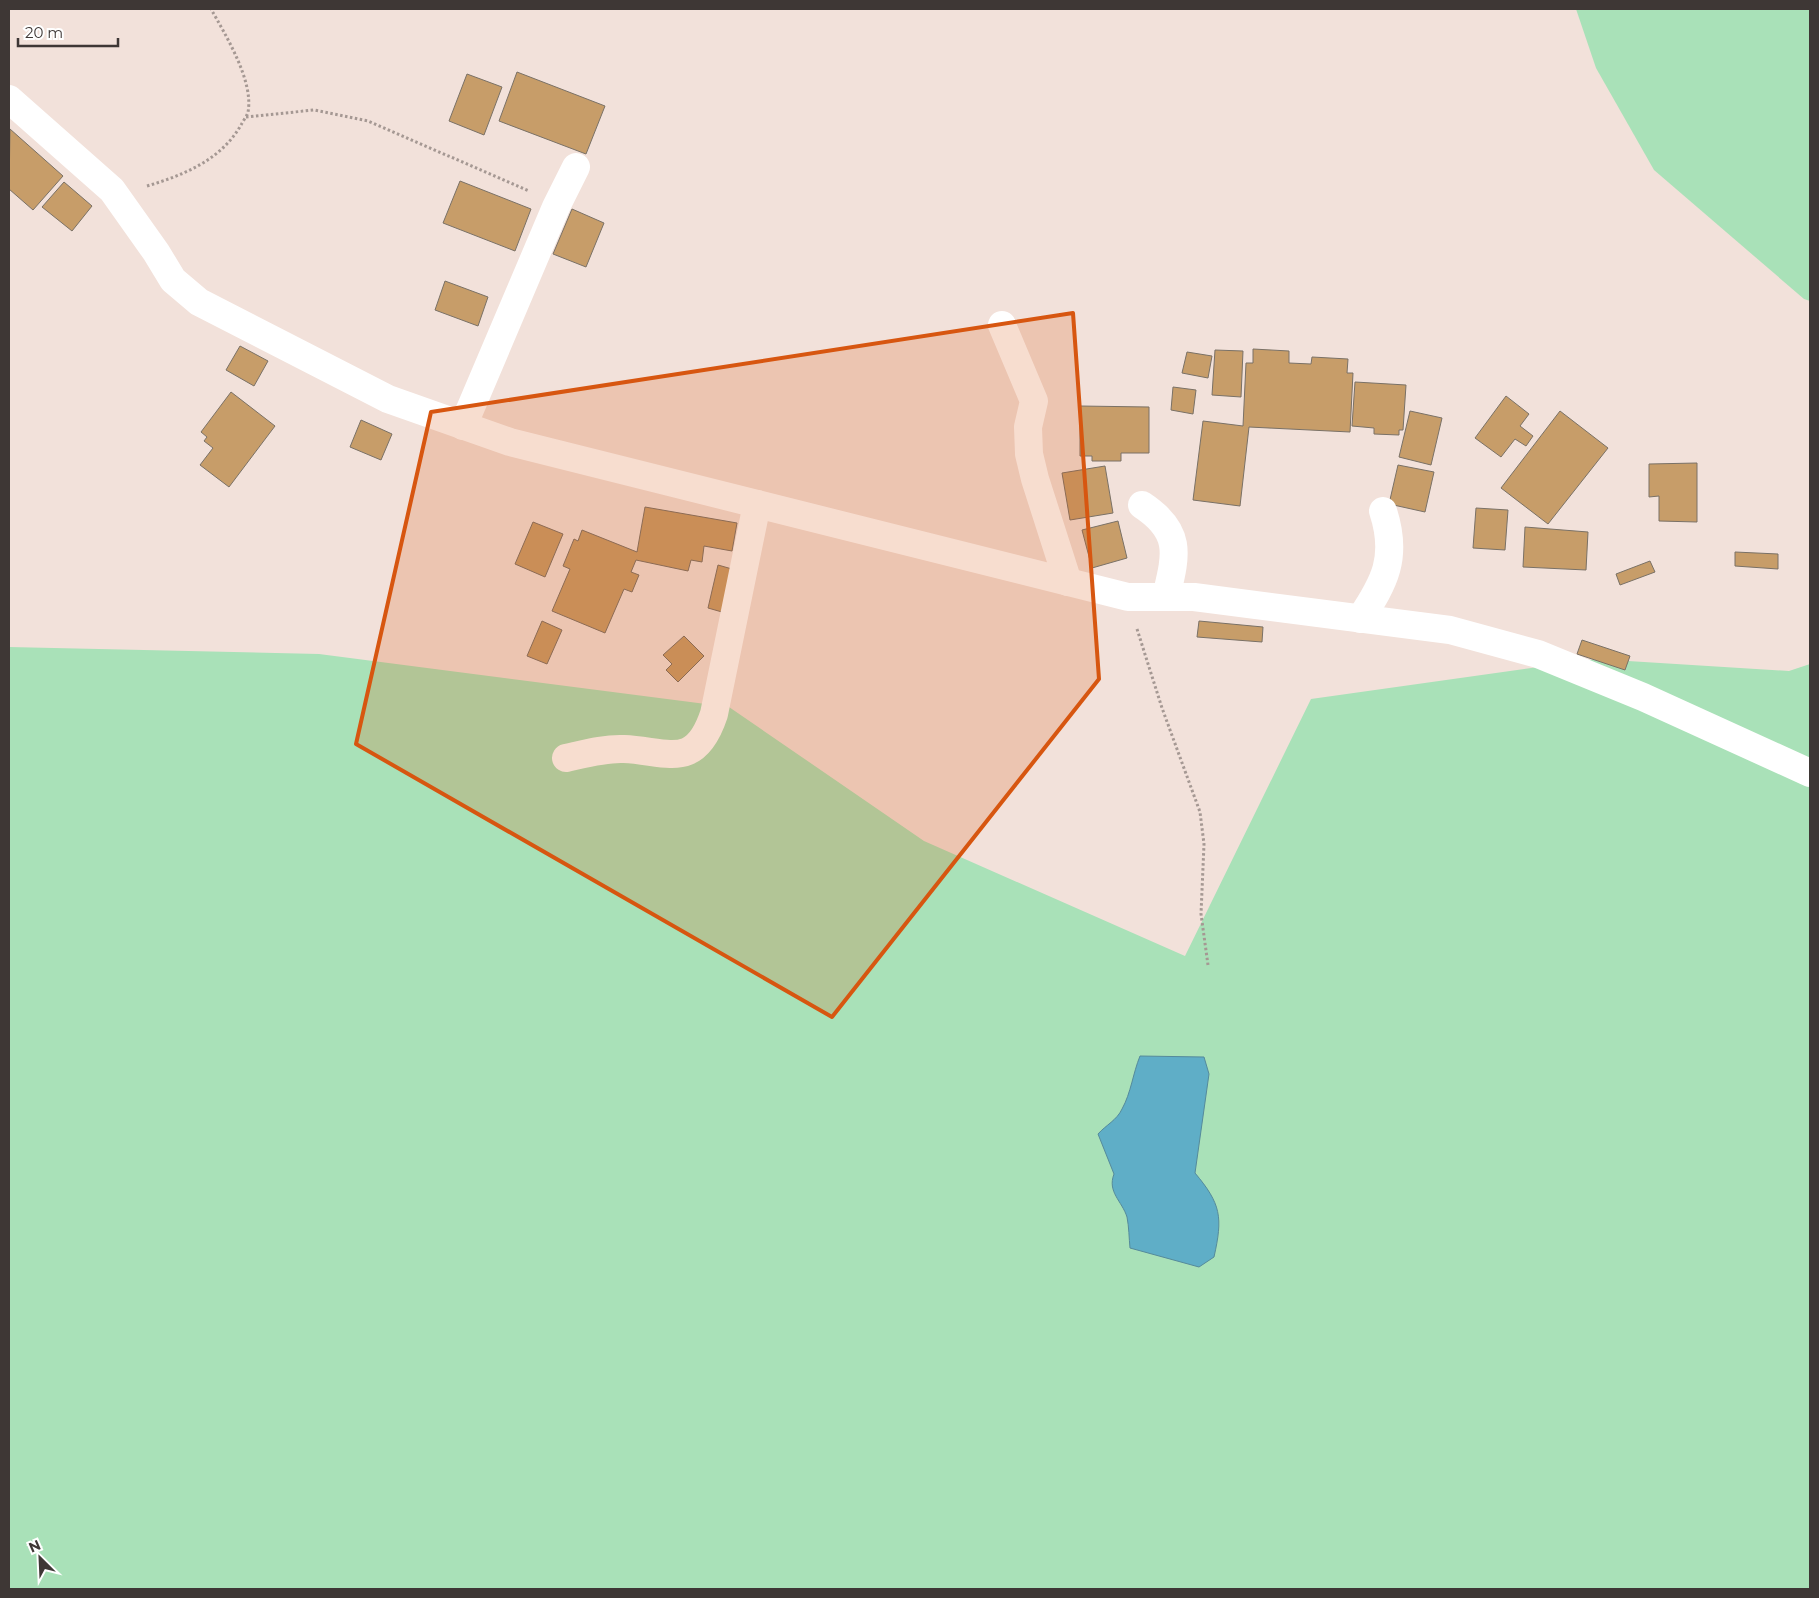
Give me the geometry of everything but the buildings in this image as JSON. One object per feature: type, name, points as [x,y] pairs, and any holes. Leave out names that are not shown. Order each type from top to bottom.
[{"type":"street","points":[[9,100],[115,195],[156,252],[173,280],[199,302],[388,399],[510,442],[1128,597],[1194,597],[1450,630],[1538,654],[1643,697],[1810,773]]},
{"type":"street","points":[[463,426],[556,206],[576,167]]},
{"type":"street","points":[[1002,325],[1034,401],[1028,427],[1029,454],[1035,479],[1068,582]]},
{"type":"street","points":[[566,758],[622,748],[678,755],[693,747],[709,729],[714,714],[757,504]]},
{"type":"street","points":[[1142,505],[1160,519],[1171,536],[1175,548],[1166,597]]},
{"type":"street","points":[[1360,619],[1388,572],[1387,523],[1383,512]]},
{"type":"path","points":[[115,195],[182,174],[208,159],[230,143],[246,117],[248,112],[246,91],[238,56],[211,9]]},
{"type":"path","points":[[246,117],[314,110],[368,121],[542,197],[556,206]]},
{"type":"path","points":[[1128,597],[1162,708],[1200,812],[1204,844],[1201,914],[1208,965]]},
{"type":"highlighted area","points":[[1073,313],[1099,679],[832,1017],[356,744],[431,412]]},
{"type":"green space","points":[[1576,9],[1810,9],[1810,301],[1804,299],[1654,170],[1596,68]]},
{"type":"green space","points":[[9,647],[319,654],[729,707],[924,841],[1185,956],[1311,699],[1596,659],[1789,671],[1810,664],[1810,1589],[9,1589]]},
{"type":"water","points":[[1140,1056],[1204,1057],[1209,1074],[1195,1173],[1215,1203],[1219,1221],[1214,1257],[1199,1267],[1130,1248],[1127,1217],[1112,1186],[1114,1174],[1098,1134],[1120,1113],[1128,1096]]}]
